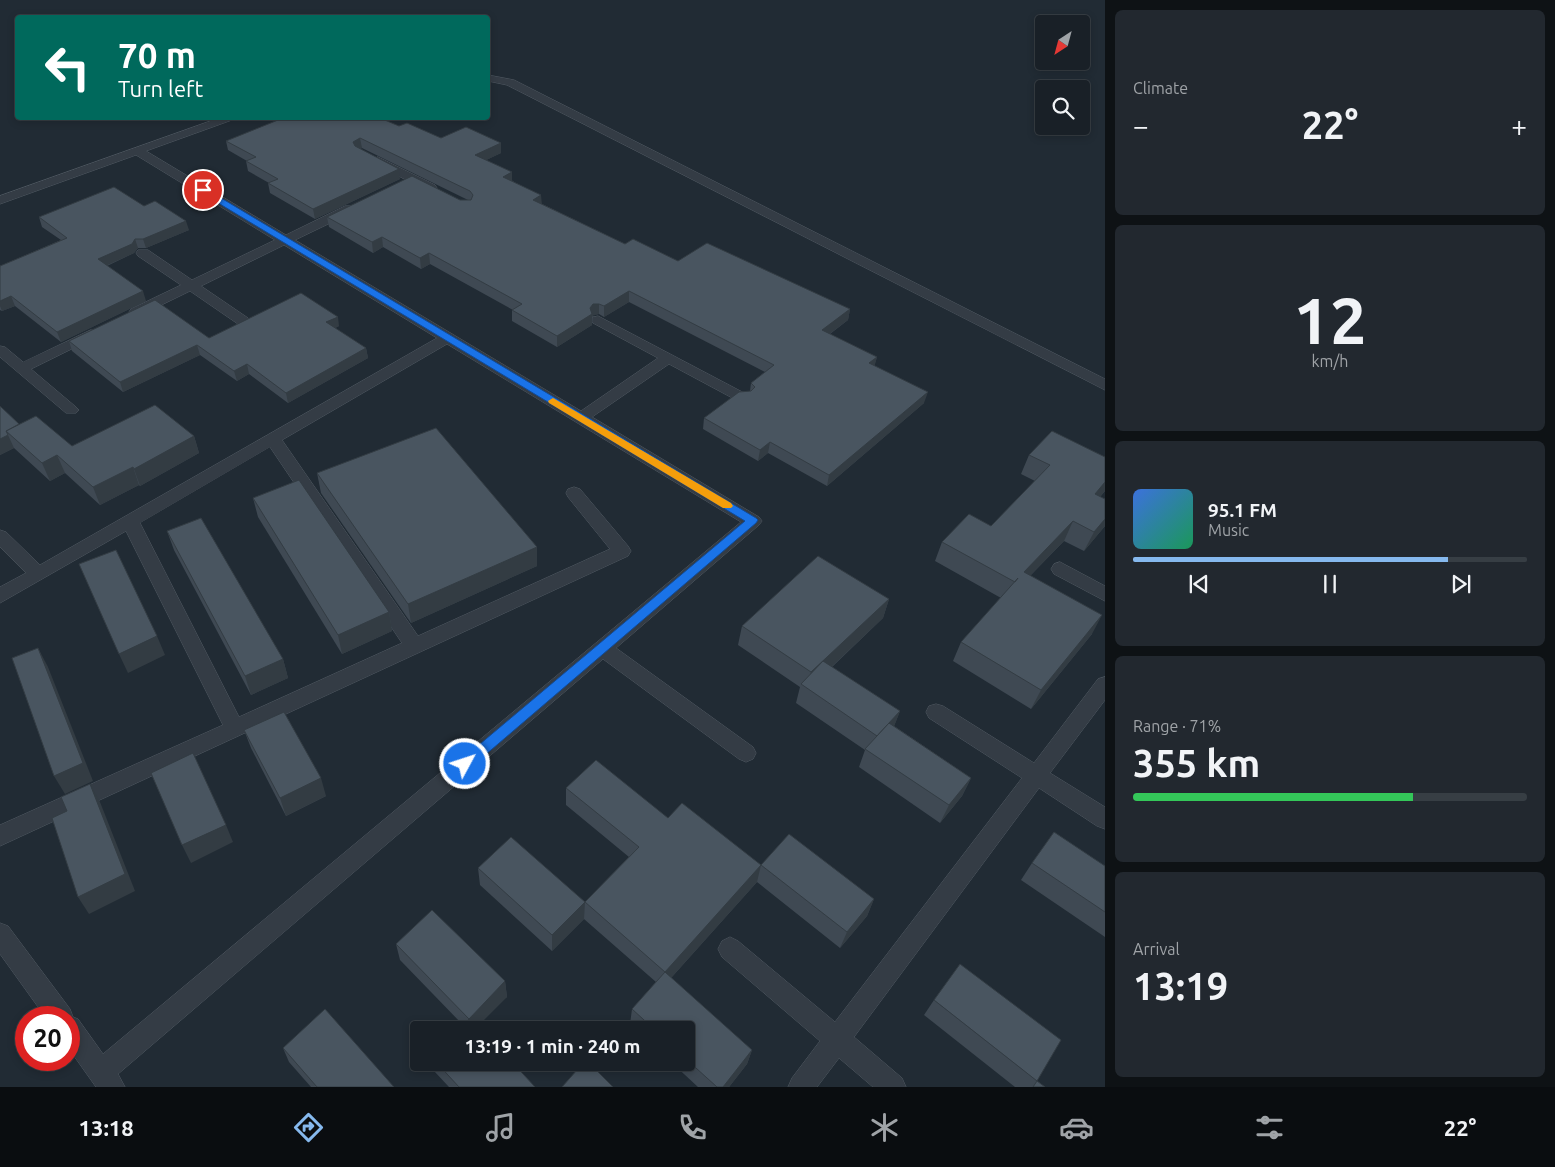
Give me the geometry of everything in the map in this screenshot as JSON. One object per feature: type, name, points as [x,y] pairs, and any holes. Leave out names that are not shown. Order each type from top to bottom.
[{"type":"lane","points":[[490,78],[510,82],[1105,385]]},
{"type":"lane","points":[[0,200],[222,120]]},
{"type":"lane","points":[[80,1043],[107,1080],[602,648],[752,520],[137,151]]},
{"type":"lane","points":[[371,157],[440,192]]},
{"type":"lane","points":[[396,187],[413,179]]},
{"type":"lane","points":[[119,320],[362,203]]},
{"type":"lane","points":[[143,253],[243,321]]},
{"type":"lane","points":[[598,320],[743,398]]},
{"type":"lane","points":[[21,368],[101,329]]},
{"type":"lane","points":[[0,596],[448,338]]},
{"type":"lane","points":[[0,350],[71,410]]},
{"type":"lane","points":[[580,418],[668,358]]},
{"type":"lane","points":[[273,439],[414,646]]},
{"type":"lane","points":[[0,836],[622,551],[574,493]]},
{"type":"lane","points":[[130,521],[235,728]]},
{"type":"lane","points":[[0,536],[38,574]]},
{"type":"lane","points":[[1060,569],[1105,594]]},
{"type":"lane","points":[[602,648],[746,753]]},
{"type":"lane","points":[[801,1087],[1105,685]]},
{"type":"lane","points":[[936,712],[1105,819]]},
{"type":"lane","points":[[0,934],[52,1006]]},
{"type":"lane","points":[[730,949],[893,1087]]},
{"type":"building","points":[[278,120],[385,120],[399,126],[407,123],[441,138],[466,127],[501,143],[475,155],[512,172],[503,177],[541,195],[533,200],[625,244],[633,239],[678,261],[707,243],[850,309],[822,330],[877,357],[869,363],[928,392],[829,475],[770,442],[760,450],[704,418],[739,392],[751,391],[755,387],[751,383],[774,365],[629,291],[604,306],[593,304],[590,308],[592,314],[557,336],[512,310],[522,304],[429,253],[420,258],[382,237],[372,242],[327,217],[412,176],[460,200],[471,200],[473,195],[470,191],[360,138],[353,142],[355,146],[399,169],[313,209],[268,183],[278,179],[246,161],[256,157],[226,141]]},
{"type":"building","points":[[114,187],[144,206],[155,201],[186,221],[143,239],[135,239],[132,244],[98,259],[143,291],[57,332],[11,296],[0,301],[0,266],[67,238],[39,217]]},
{"type":"building","points":[[301,293],[338,317],[326,322],[366,348],[286,393],[247,364],[234,371],[197,345],[120,382],[69,341],[155,300],[209,338]]},
{"type":"building","points":[[155,405],[194,436],[134,469],[133,467],[93,487],[57,455],[42,463],[6,431],[36,416],[72,446]]},
{"type":"building","points":[[0,406],[19,424],[6,431],[8,435],[0,439]]},
{"type":"building","points":[[436,428],[537,547],[408,604],[317,473]]},
{"type":"building","points":[[1052,431],[1105,457],[1105,482],[1095,494],[1105,499],[1105,519],[1094,532],[1073,521],[1024,572],[1102,615],[1041,690],[961,642],[1015,582],[942,542],[969,514],[991,526],[1050,465],[1029,455]]},
{"type":"building","points":[[299,480],[389,612],[338,635],[253,498]]},
{"type":"building","points":[[201,518],[283,659],[245,676],[167,531]]},
{"type":"building","points":[[116,550],[157,636],[119,654],[79,564]]},
{"type":"building","points":[[818,556],[889,599],[811,672],[742,626]]},
{"type":"building","points":[[38,648],[83,763],[54,776],[12,658]]},
{"type":"building","points":[[823,661],[900,711],[877,736],[801,684]]},
{"type":"building","points":[[284,712],[321,778],[280,798],[244,730]]},
{"type":"building","points":[[889,723],[971,778],[949,805],[865,749]]},
{"type":"building","points":[[193,753],[226,825],[182,845],[151,773]]},
{"type":"building","points":[[596,760],[668,818],[682,803],[761,865],[665,972],[585,902],[639,847],[566,788]]},
{"type":"building","points":[[90,784],[125,874],[78,897],[52,818],[67,811],[61,797]]},
{"type":"building","points":[[1054,832],[1105,866],[1105,912],[1032,863]]},
{"type":"building","points":[[789,834],[874,899],[847,932],[761,865]]},
{"type":"building","points":[[511,837],[585,902],[552,935],[478,868]]},
{"type":"building","points":[[432,910],[505,981],[469,1019],[396,944]]},
{"type":"building","points":[[960,964],[1061,1040],[1037,1081],[934,1000]]},
{"type":"building","points":[[665,972],[752,1050],[723,1087],[717,1087],[695,1067],[695,1021],[645,1021],[632,1009]]},
{"type":"building","points":[[325,1009],[394,1087],[317,1087],[283,1048]]},
{"type":"building","points":[[444,1071],[520,1071],[535,1087],[459,1087]]},
{"type":"building","points":[[576,1071],[597,1071],[613,1087],[562,1087]]},
{"type":"building","points":[[1037,1081],[1045,1087],[1033,1087]]},
{"type":"slow traffic","points":[[553,401],[727,506]]},
{"type":"route","points":[[203,190],[752,520],[465,764]]}]
